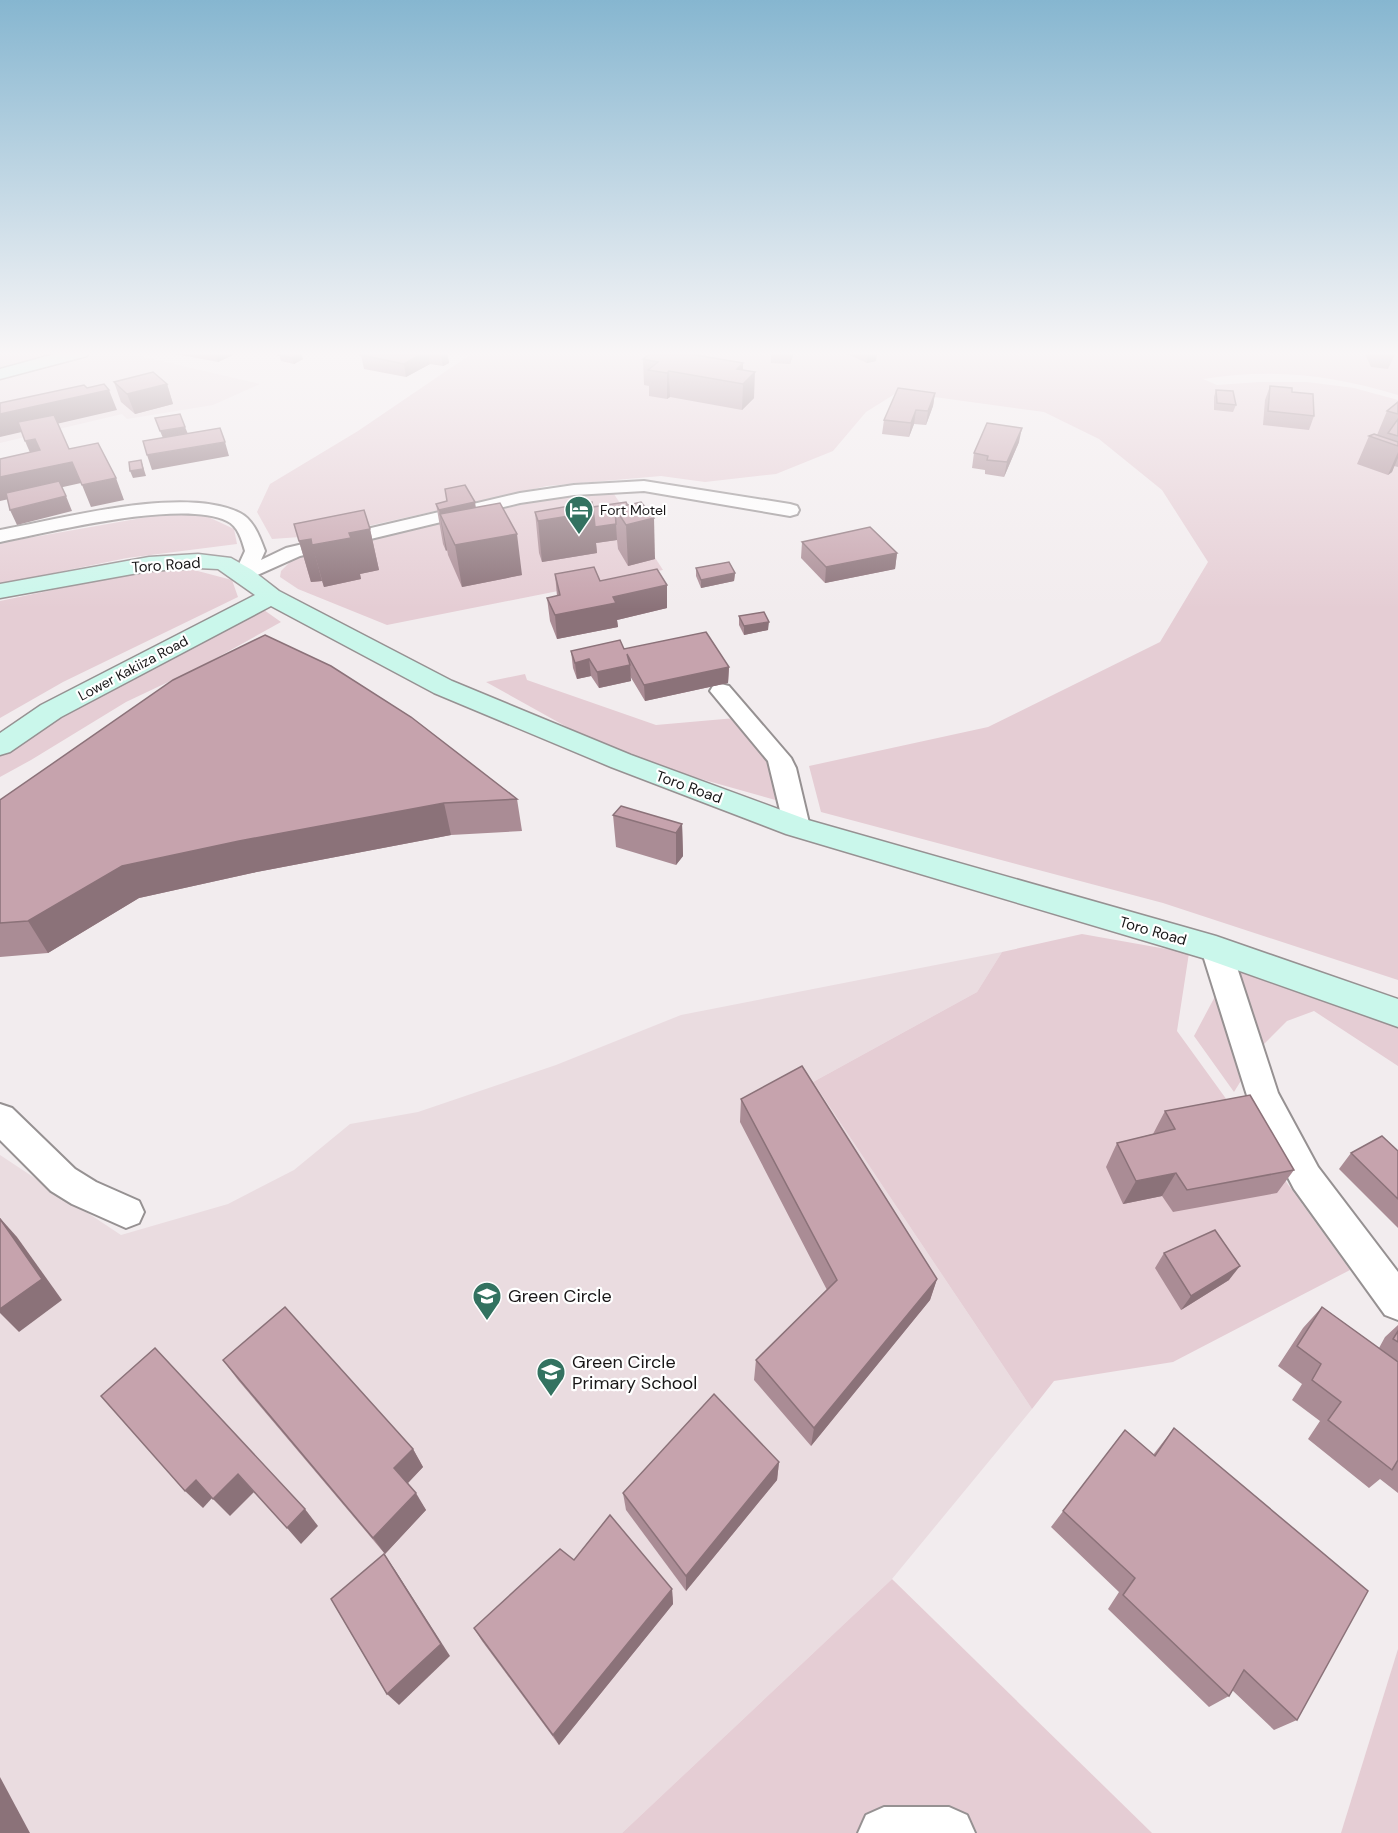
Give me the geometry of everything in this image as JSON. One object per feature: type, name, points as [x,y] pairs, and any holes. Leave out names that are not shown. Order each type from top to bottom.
[{"type":"main road","name":"Toro Road","points":[[0,591],[149,564],[198,561],[223,563],[244,575],[271,596],[443,687],[621,761],[798,827],[1216,949],[1398,1013]]},
{"type":"main road","name":"Lower Kakiiza Road","points":[[0,746],[51,711],[271,596]]},
{"type":"street","points":[[244,575],[293,552],[490,505],[574,490],[644,486],[790,510]]},
{"type":"street","points":[[0,536],[165,508],[210,508],[235,518],[247,530],[255,551],[244,575]]},
{"type":"street","points":[[721,691],[784,768],[798,827]]},
{"type":"street","points":[[1216,949],[1262,1095],[1306,1178],[1398,1302]]},
{"type":"street","points":[[0,1118],[63,1180],[84,1193],[126,1212]]},
{"type":"street","points":[[884,1833],[949,1833]]},
{"type":"shaded area","points":[[0,438],[23,438],[0,443]]},
{"type":"shaded area","points":[[347,438],[844,438],[833,451],[776,474],[705,482],[661,476],[547,486],[328,535],[272,539],[257,512],[270,484]]},
{"type":"shaded area","points":[[1096,438],[1398,438],[1398,980],[1163,903],[821,812],[809,766],[988,727],[1160,642],[1208,562],[1162,490]]},
{"type":"shaded area","points":[[614,494],[663,570],[387,625],[298,589],[280,577],[281,571],[292,560],[315,552],[550,498]]},
{"type":"shaded area","points":[[202,514],[234,529],[237,544],[127,558],[0,584],[0,543],[153,516]]},
{"type":"shaded area","points":[[148,570],[194,570],[232,580],[238,597],[63,682],[0,718],[0,601]]},
{"type":"shaded area","points":[[256,610],[264,610],[281,622],[202,666],[126,702],[0,777],[0,755],[46,725]]},
{"type":"shaded area","points":[[525,674],[527,680],[656,725],[747,717],[797,806],[619,756],[486,682]]},
{"type":"shaded area","points":[[1082,934],[1189,953],[1177,1031],[1350,1270],[1173,1362],[1054,1381],[1032,1409],[813,1082],[977,992],[1002,952]]},
{"type":"shaded area","name":"Green Circle","points":[[1002,952],[977,992],[813,1082],[1032,1409],[892,1579],[622,1833],[0,1833],[0,1155],[121,1235],[228,1204],[294,1170],[350,1124],[418,1112],[556,1065],[681,1015]]},
{"type":"shaded area","points":[[1237,955],[1398,1004],[1398,1066],[1314,1011],[1287,1021],[1263,1045],[1234,1092],[1194,1036]]},
{"type":"shaded area","points":[[892,1579],[1152,1833],[622,1833]]},
{"type":"shaded area","points":[[1398,1649],[1398,1833],[1341,1833]]},
{"type":"building","points":[[24,438],[64,438],[69,449],[98,443],[116,478],[82,485],[72,462],[0,477],[0,459],[40,450],[35,439],[25,441]]},
{"type":"building","points":[[163,438],[223,438],[225,442],[147,455],[143,441]]},
{"type":"building","points":[[981,438],[1018,438],[1007,462],[987,460],[988,456],[974,453]]},
{"type":"building","points":[[1373,438],[1385,438],[1398,442],[1398,446]]},
{"type":"building","points":[[141,460],[143,469],[130,471],[129,462]]},
{"type":"building","points":[[59,481],[66,496],[10,510],[6,493]]},
{"type":"building","points":[[465,485],[475,502],[439,510],[436,504],[447,501],[445,489]]},
{"type":"building","points":[[592,502],[594,512],[538,521],[535,512]]},
{"type":"building","points":[[626,502],[628,506],[615,508],[616,524],[595,527],[593,507]]},
{"type":"building","points":[[641,502],[654,518],[626,525],[615,508]]},
{"type":"building","points":[[500,503],[517,534],[455,545],[440,514]]},
{"type":"building","points":[[364,510],[370,529],[349,533],[351,538],[312,545],[311,539],[299,541],[294,524]]},
{"type":"building","points":[[870,527],[897,553],[826,567],[802,542]]},
{"type":"building","points":[[729,562],[735,573],[701,580],[696,568]]},
{"type":"building","points":[[594,567],[600,581],[657,569],[667,585],[613,597],[616,603],[555,615],[547,598],[560,595],[555,574]]},
{"type":"building","points":[[764,612],[769,622],[744,626],[739,616]]},
{"type":"building","points":[[706,632],[729,667],[644,685],[627,654],[630,665],[597,672],[589,659],[575,663],[571,651],[620,640],[624,649]]},
{"type":"building","points":[[265,635],[331,666],[411,717],[517,799],[444,803],[239,841],[122,866],[28,921],[0,923],[0,800],[173,680]]},
{"type":"building","points":[[621,806],[682,824],[676,833],[613,815]]},
{"type":"building","points":[[802,1066],[937,1279],[814,1428],[756,1360],[837,1280],[741,1099]]},
{"type":"building","points":[[1250,1095],[1294,1170],[1187,1190],[1176,1173],[1136,1181],[1117,1143],[1175,1129],[1165,1111]]},
{"type":"building","points":[[1382,1136],[1398,1151],[1398,1199],[1351,1153]]},
{"type":"building","points":[[0,1219],[42,1279],[0,1309]]},
{"type":"building","points":[[1215,1230],[1240,1266],[1191,1296],[1164,1253]]},
{"type":"building","points":[[285,1307],[413,1449],[394,1468],[416,1493],[373,1538],[223,1360]]},
{"type":"building","points":[[1322,1307],[1398,1362],[1398,1460],[1392,1470],[1328,1420],[1341,1402],[1312,1380],[1321,1364],[1297,1346]]},
{"type":"building","points":[[1398,1331],[1398,1342],[1393,1339]]},
{"type":"building","points":[[155,1348],[305,1509],[287,1528],[238,1474],[213,1499],[196,1480],[185,1491],[101,1396]]},
{"type":"building","points":[[714,1394],[779,1462],[686,1576],[623,1493]]},
{"type":"building","points":[[1174,1428],[1368,1591],[1297,1720],[1244,1670],[1229,1696],[1123,1595],[1135,1578],[1063,1511],[1125,1430],[1155,1456]]},
{"type":"building","points":[[610,1515],[672,1589],[553,1735],[474,1628],[560,1549],[574,1560]]},
{"type":"building","points":[[384,1554],[441,1644],[387,1694],[331,1599]]},
{"type":"place","name":"Fort Motel","points":[[579,536]]},
{"type":"place","name":"Green Circle","points":[[487,1322]]},
{"type":"place","name":"Green Circle Primary School","points":[[551,1398]]}]
